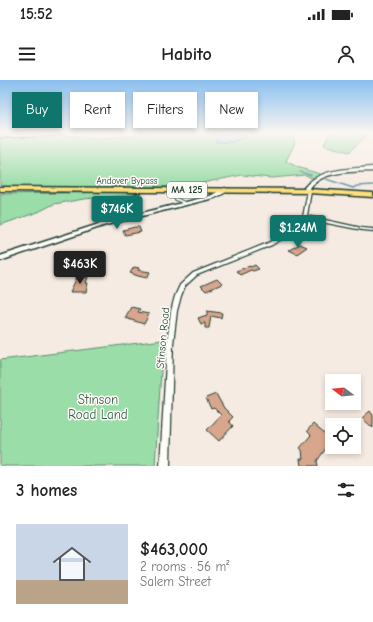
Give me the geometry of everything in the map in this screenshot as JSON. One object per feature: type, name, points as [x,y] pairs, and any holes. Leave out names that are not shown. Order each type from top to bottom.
[{"type":"main road","name":"Andover Bypass","points":[[0,189],[172,192],[197,195],[225,190],[309,191],[373,195]]},
{"type":"street","points":[[373,169],[350,171],[321,177],[310,183],[307,188],[309,191],[304,217],[373,230]]},
{"type":"street","points":[[0,259],[104,224],[184,203],[197,195],[220,194],[225,190]]},
{"type":"street","name":"Stinson Road","points":[[165,466],[170,344],[174,311],[183,285],[195,274],[270,244],[295,229],[304,217]]},
{"type":"lane","points":[[172,192],[182,195],[197,195]]},
{"type":"lane","points":[[172,192],[176,199],[184,203]]},
{"type":"green space","points":[[0,150],[291,150],[286,161],[297,167],[320,174],[311,178],[306,175],[271,178],[242,175],[197,184],[164,187],[0,187]]},
{"type":"green space","points":[[120,192],[140,194],[84,199],[54,204],[38,212],[0,225],[0,194]]},
{"type":"green space","name":"Stinson Road Land","points":[[163,340],[155,466],[0,466],[0,360]]},
{"type":"building","points":[[139,227],[141,232],[125,235],[123,230]]},
{"type":"building","points":[[300,244],[307,247],[297,254],[289,250]]},
{"type":"building","points":[[255,265],[259,269],[253,271],[251,270],[240,275],[236,271],[250,266],[251,267]]},
{"type":"building","points":[[134,267],[139,268],[138,270],[150,272],[147,278],[130,273]]},
{"type":"building","points":[[77,277],[88,277],[86,292],[70,292]]},
{"type":"building","points":[[217,279],[222,284],[206,291],[201,286]]},
{"type":"building","points":[[131,307],[140,309],[138,312],[149,314],[144,324],[125,318]]},
{"type":"building","points":[[207,311],[222,313],[221,318],[211,316],[209,328],[205,328],[205,323],[201,324],[198,318],[207,315]]},
{"type":"building","points":[[216,394],[224,408],[233,417],[229,421],[233,426],[219,441],[207,430],[221,415],[214,408],[211,409],[206,398]]},
{"type":"building","points":[[370,411],[373,415],[373,428],[362,418]]},
{"type":"building","points":[[313,424],[325,434],[325,450],[317,461],[318,466],[301,466],[300,459],[303,459],[302,450],[300,448],[311,435],[307,431]]},
{"type":"waterway","points":[[300,172],[311,175]]},
{"type":"waterway","points":[[326,179],[353,188],[357,186],[373,185]]}]
